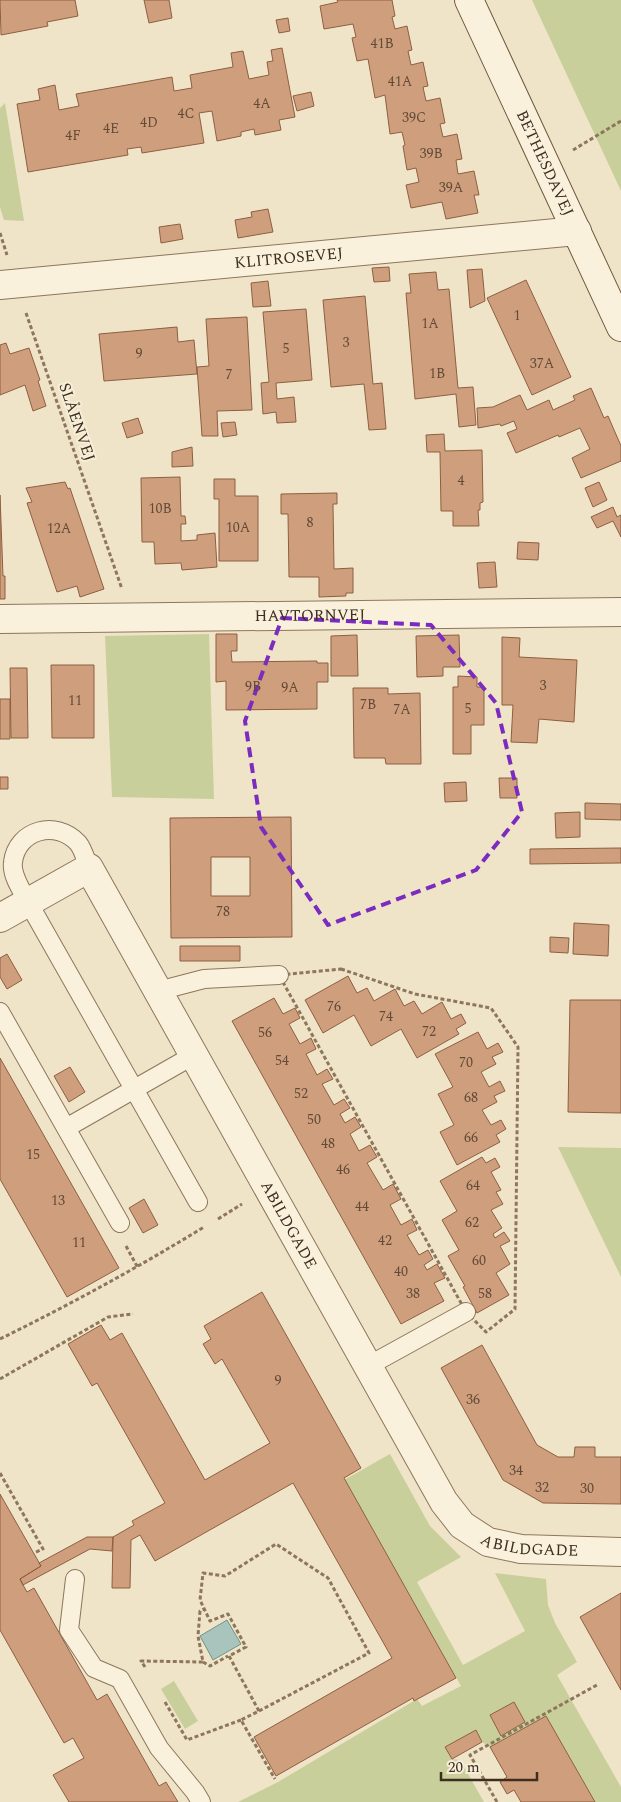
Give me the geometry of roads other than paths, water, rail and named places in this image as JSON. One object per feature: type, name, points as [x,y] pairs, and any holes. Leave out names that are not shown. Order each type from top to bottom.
[{"type":"street","name":"BETHESDAVEJ","points":[[469,0],[621,327]]},
{"type":"street","name":"KLITROSEVEJ","points":[[8,284],[577,231]]},
{"type":"street","name":"HAVTORNVEJ","points":[[0,619],[621,612]]},
{"type":"street","points":[[0,918],[89,868]]},
{"type":"street","name":"ABILDGADE","points":[[89,868],[444,1502],[462,1525],[488,1542],[521,1549],[621,1552]]},
{"type":"lane","points":[[89,868],[79,844],[65,832],[48,829],[30,834],[18,847],[13,864],[17,881],[28,902],[198,1202]]},
{"type":"lane","points":[[158,991],[204,979],[279,975]]},
{"type":"lane","points":[[0,1012],[120,1223]]},
{"type":"lane","points":[[66,1128],[194,1055]]},
{"type":"lane","points":[[368,1366],[466,1312]]},
{"type":"lane","points":[[75,1579],[69,1630],[94,1668],[120,1679],[159,1748],[201,1802]]},
{"type":"water","points":[[227,1620],[241,1644],[213,1660],[200,1636]]}]
